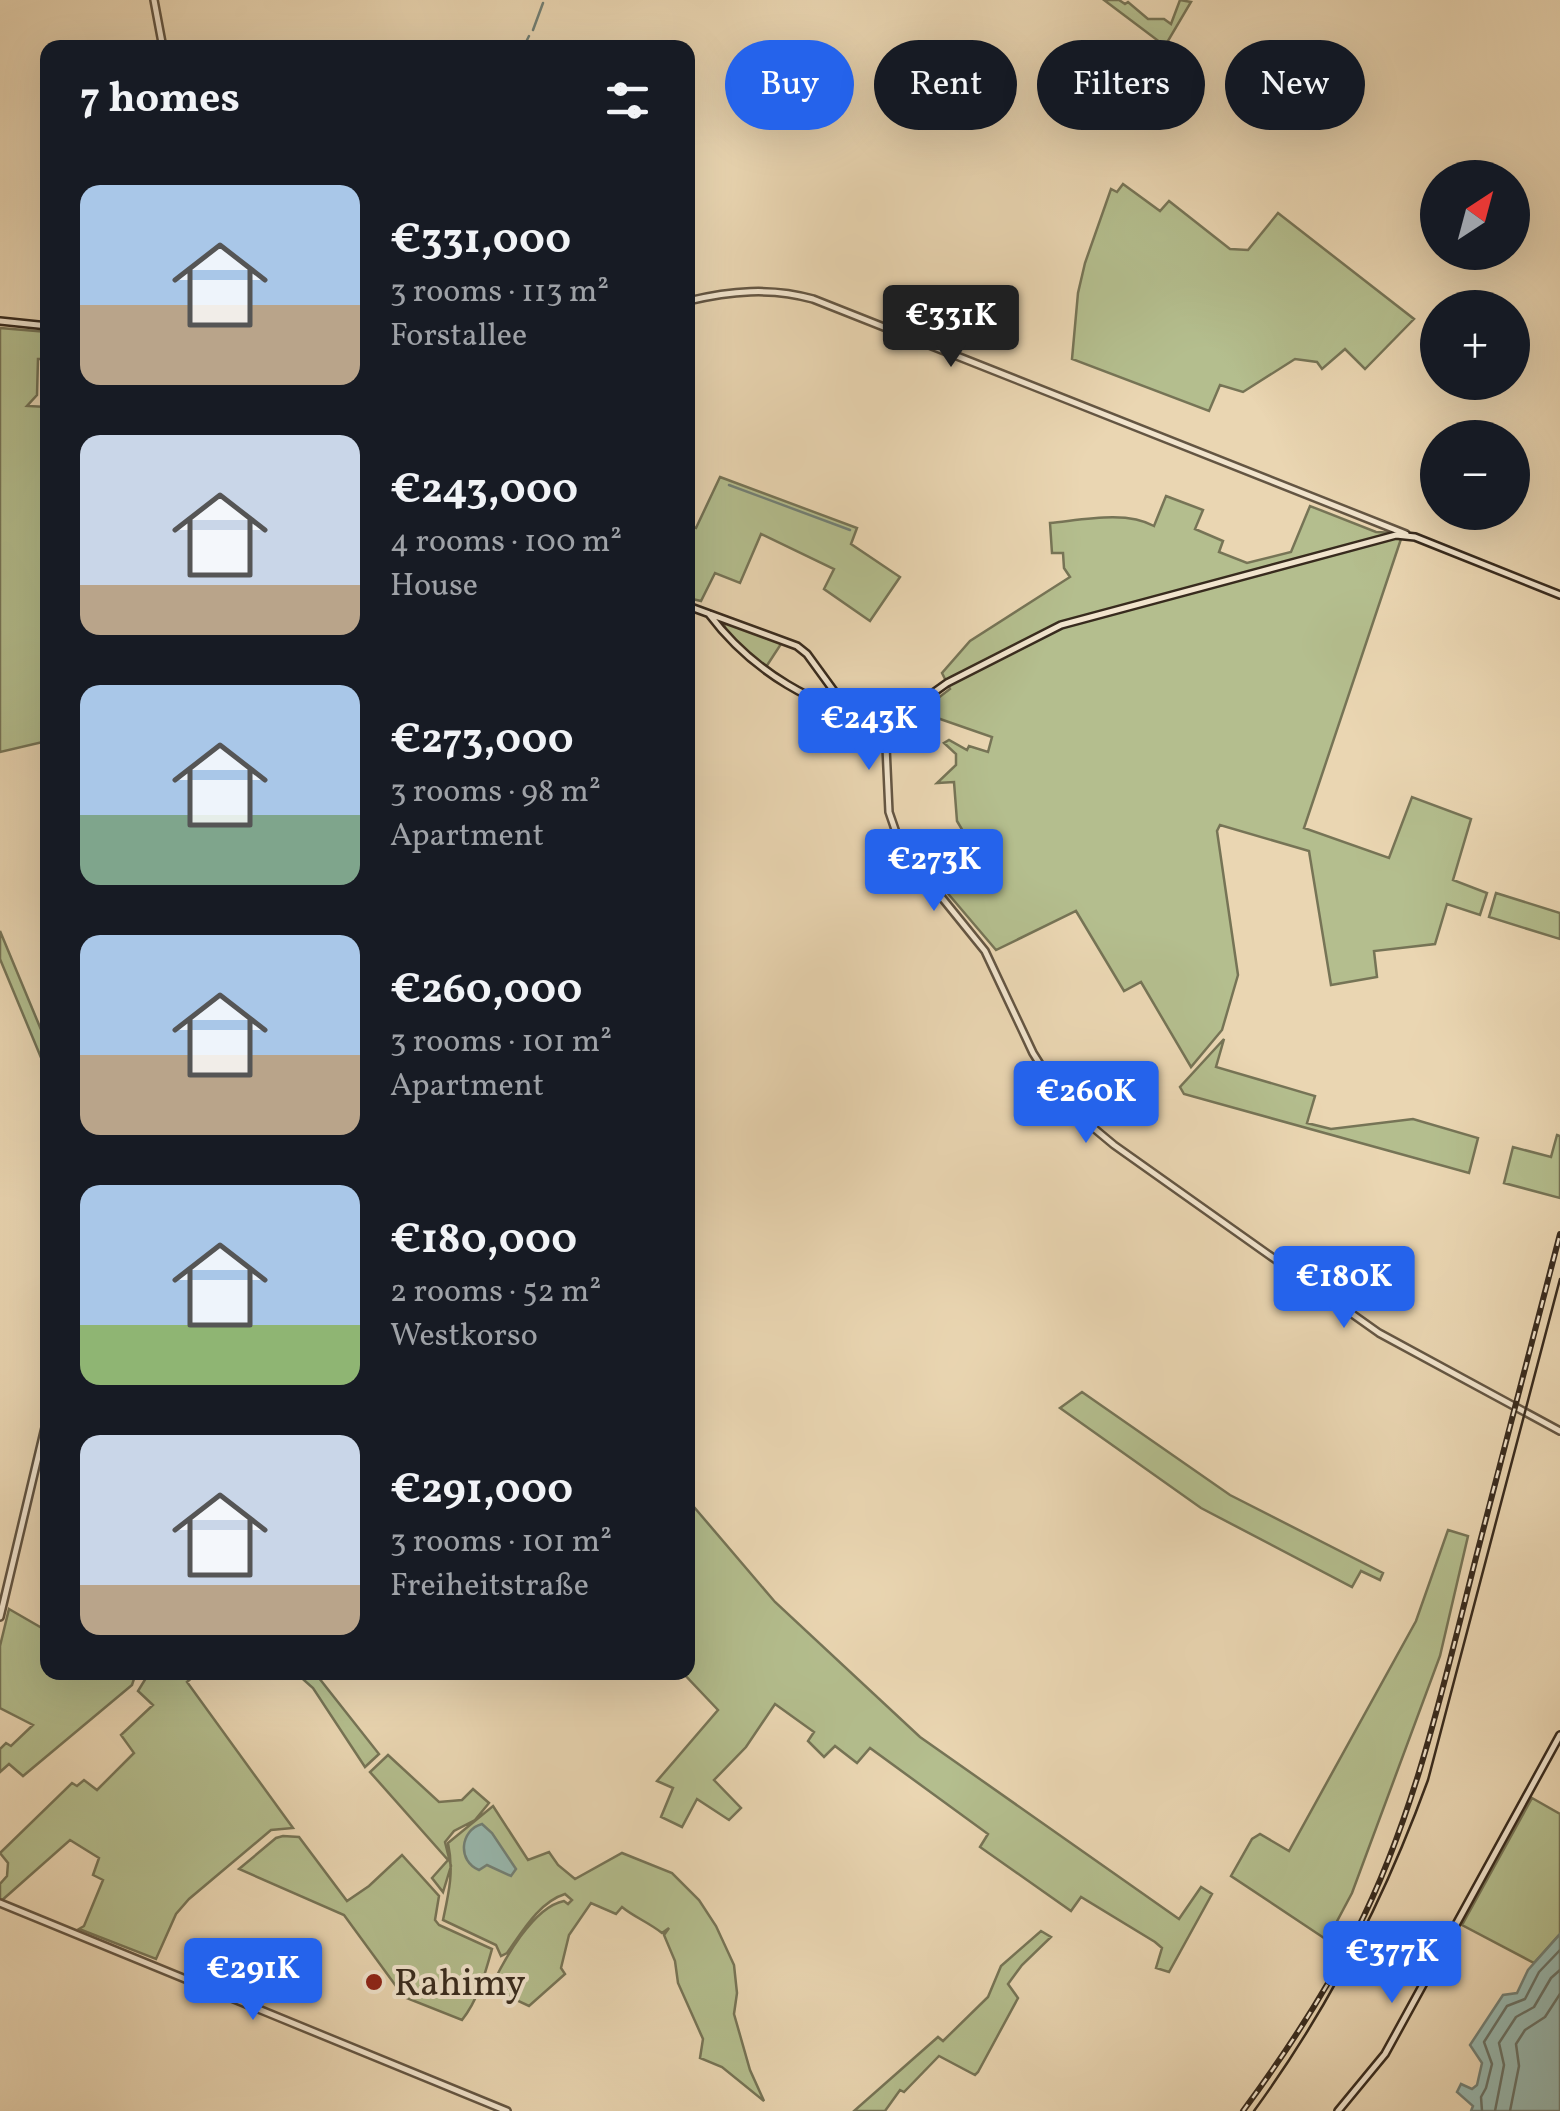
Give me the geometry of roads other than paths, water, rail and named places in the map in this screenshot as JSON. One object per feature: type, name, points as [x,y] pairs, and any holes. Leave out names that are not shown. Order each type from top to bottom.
[{"type":"street","points":[[154,0],[162,40]]},
{"type":"street","points":[[695,300],[749,291],[814,299],[1560,594]]},
{"type":"street","points":[[0,321],[40,325]]},
{"type":"street","points":[[885,724],[946,683],[1061,625],[1406,534]]},
{"type":"street","points":[[695,609],[797,646],[849,711]]},
{"type":"street","points":[[710,614],[741,651],[792,690],[885,724]]},
{"type":"street","points":[[885,724],[889,812],[901,848],[984,951],[1035,1056],[1078,1115],[1114,1145],[1386,1338],[1560,1431]]},
{"type":"street","points":[[0,1617],[40,1448]]},
{"type":"street","points":[[1338,2111],[1390,2045],[1560,1735]]},
{"type":"street","points":[[0,1903],[507,2111]]},
{"type":"water","points":[[482,1824],[516,1869],[511,1876],[487,1865],[479,1870],[467,1860],[466,1839],[469,1832]]},
{"type":"water","points":[[1560,1934],[1560,2111],[1471,2111],[1473,2106],[1457,2092],[1461,2084],[1472,2089],[1477,2085],[1482,2063],[1470,2045],[1503,1995],[1517,1993],[1528,1970]]},
{"type":"waterway","points":[[533,30],[543,3]]},
{"type":"waterway","points":[[527,40],[529,36]]},
{"type":"waterway","points":[[729,485],[850,530]]},
{"type":"tram line","points":[[1254,2111],[1307,2032],[1353,1951],[1428,1780],[1560,1279]]},
{"type":"railway","points":[[1243,2111],[1331,1979],[1378,1886],[1397,1838],[1442,1691],[1560,1234]]},
{"type":"place","name":"Rahimy","points":[[374,1982]]}]
